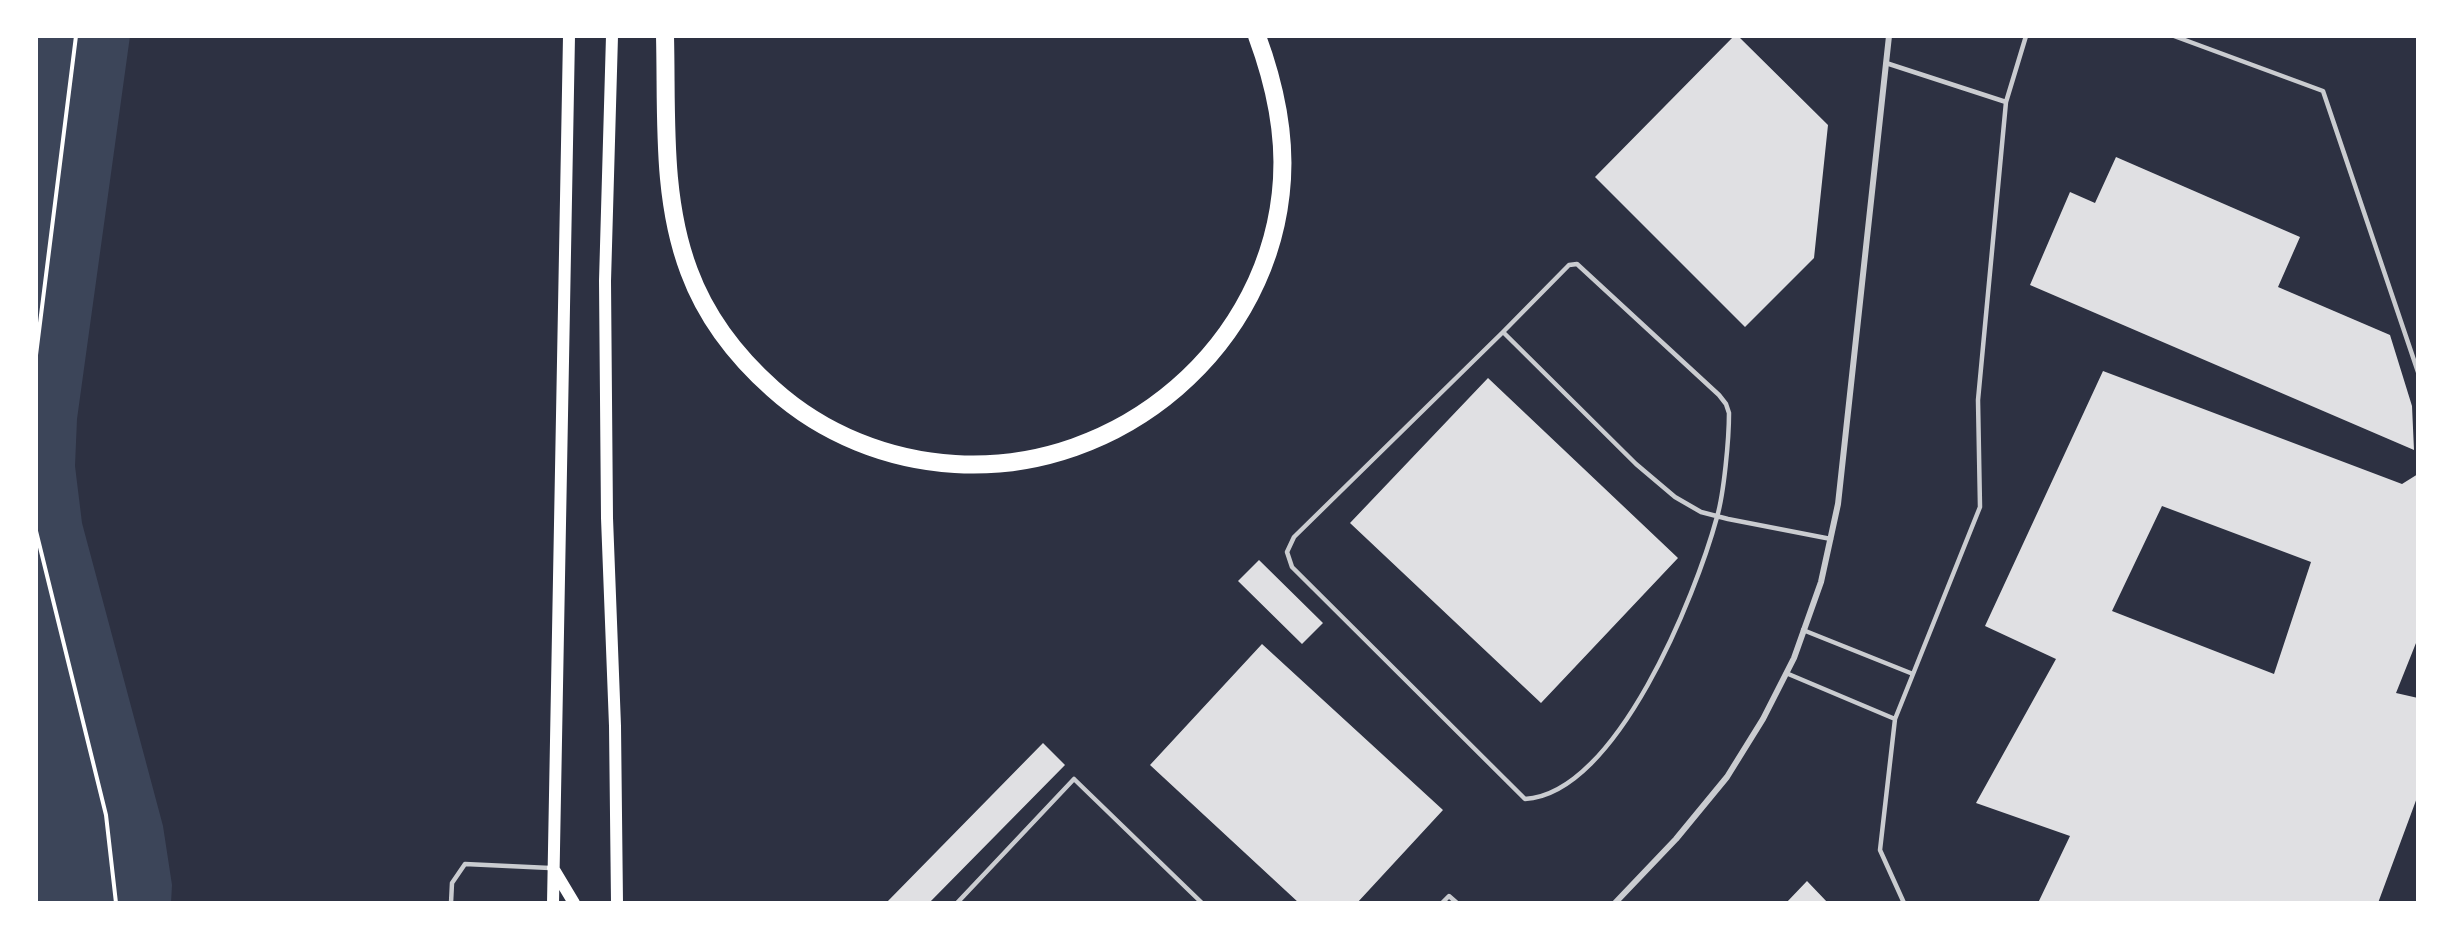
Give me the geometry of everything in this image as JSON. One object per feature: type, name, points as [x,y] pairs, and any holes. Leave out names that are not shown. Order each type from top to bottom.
[{"type":"highway","points":[[665,36],[668,164],[675,224],[681,250],[694,284],[708,311],[730,344],[756,374],[787,402],[821,424],[858,442],[897,455],[936,463],[975,465],[1015,463],[1055,455],[1093,442],[1130,424],[1163,401],[1193,374],[1238,318],[1267,254],[1277,216],[1282,180],[1279,112],[1270,72],[1257,36]]},
{"type":"main road","points":[[553,903],[569,36]]},
{"type":"main road","points":[[612,36],[605,280],[606,494],[615,726],[617,903]]},
{"type":"main road","points":[[553,868],[574,903]]},
{"type":"street","points":[[1615,903],[1676,839],[1727,777],[1763,719],[1786,673],[1821,582],[1838,504],[1889,36]]},
{"type":"lane","points":[[1904,903],[1880,850],[1895,719],[1980,507],[1978,400],[2006,102],[2026,36]]},
{"type":"lane","points":[[2174,36],[2323,90],[2418,372]]},
{"type":"lane","points":[[1886,63],[2006,102]]},
{"type":"lane","points":[[1577,264],[1585,269],[1726,404],[1729,422],[1718,516],[1671,641],[1636,708],[1595,759],[1556,791],[1525,800],[1516,794],[1292,567],[1287,552],[1294,537],[1503,332],[1569,265],[1577,264]]},
{"type":"lane","points":[[1503,332],[1636,464],[1675,497],[1701,512],[1830,539]]},
{"type":"lane","points":[[1803,630],[1913,674]]},
{"type":"lane","points":[[1786,673],[1895,719]]},
{"type":"lane","points":[[957,903],[1074,779],[1202,903]]},
{"type":"lane","points":[[451,903],[452,883],[465,864],[553,868]]},
{"type":"lane","points":[[1442,903],[1449,896],[1457,903]]},
{"type":"path","points":[[36,355],[76,36]]},
{"type":"path","points":[[36,531],[106,815],[116,903]]},
{"type":"shaded area","points":[[36,36],[130,36],[77,419],[75,466],[82,523],[163,826],[172,885],[171,903],[36,903]]},
{"type":"building","points":[[1734,36],[1738,36],[1828,125],[1814,258],[1745,327],[1595,177]]},
{"type":"building","points":[[2116,157],[2300,237],[2278,287],[2390,335],[2412,406],[2414,450],[2030,285],[2070,192],[2095,203]]},
{"type":"building","points":[[2103,371],[2402,484],[2418,474],[2418,638],[2396,693],[2418,698],[2418,795],[2378,903],[2038,903],[2070,836],[1976,803],[2056,659],[1985,626]],"holes":[[[2162,506],[2311,562],[2274,674],[2112,611]]]},
{"type":"building","points":[[1488,378],[1678,558],[1541,703],[1350,523]]},
{"type":"building","points":[[1259,560],[1323,623],[1302,644],[1238,581]]},
{"type":"building","points":[[1262,644],[1443,810],[1357,903],[1299,903],[1150,765]]},
{"type":"building","points":[[1043,743],[1065,765],[929,903],[886,903]]},
{"type":"building","points":[[1807,881],[1828,903],[1786,903]]}]
